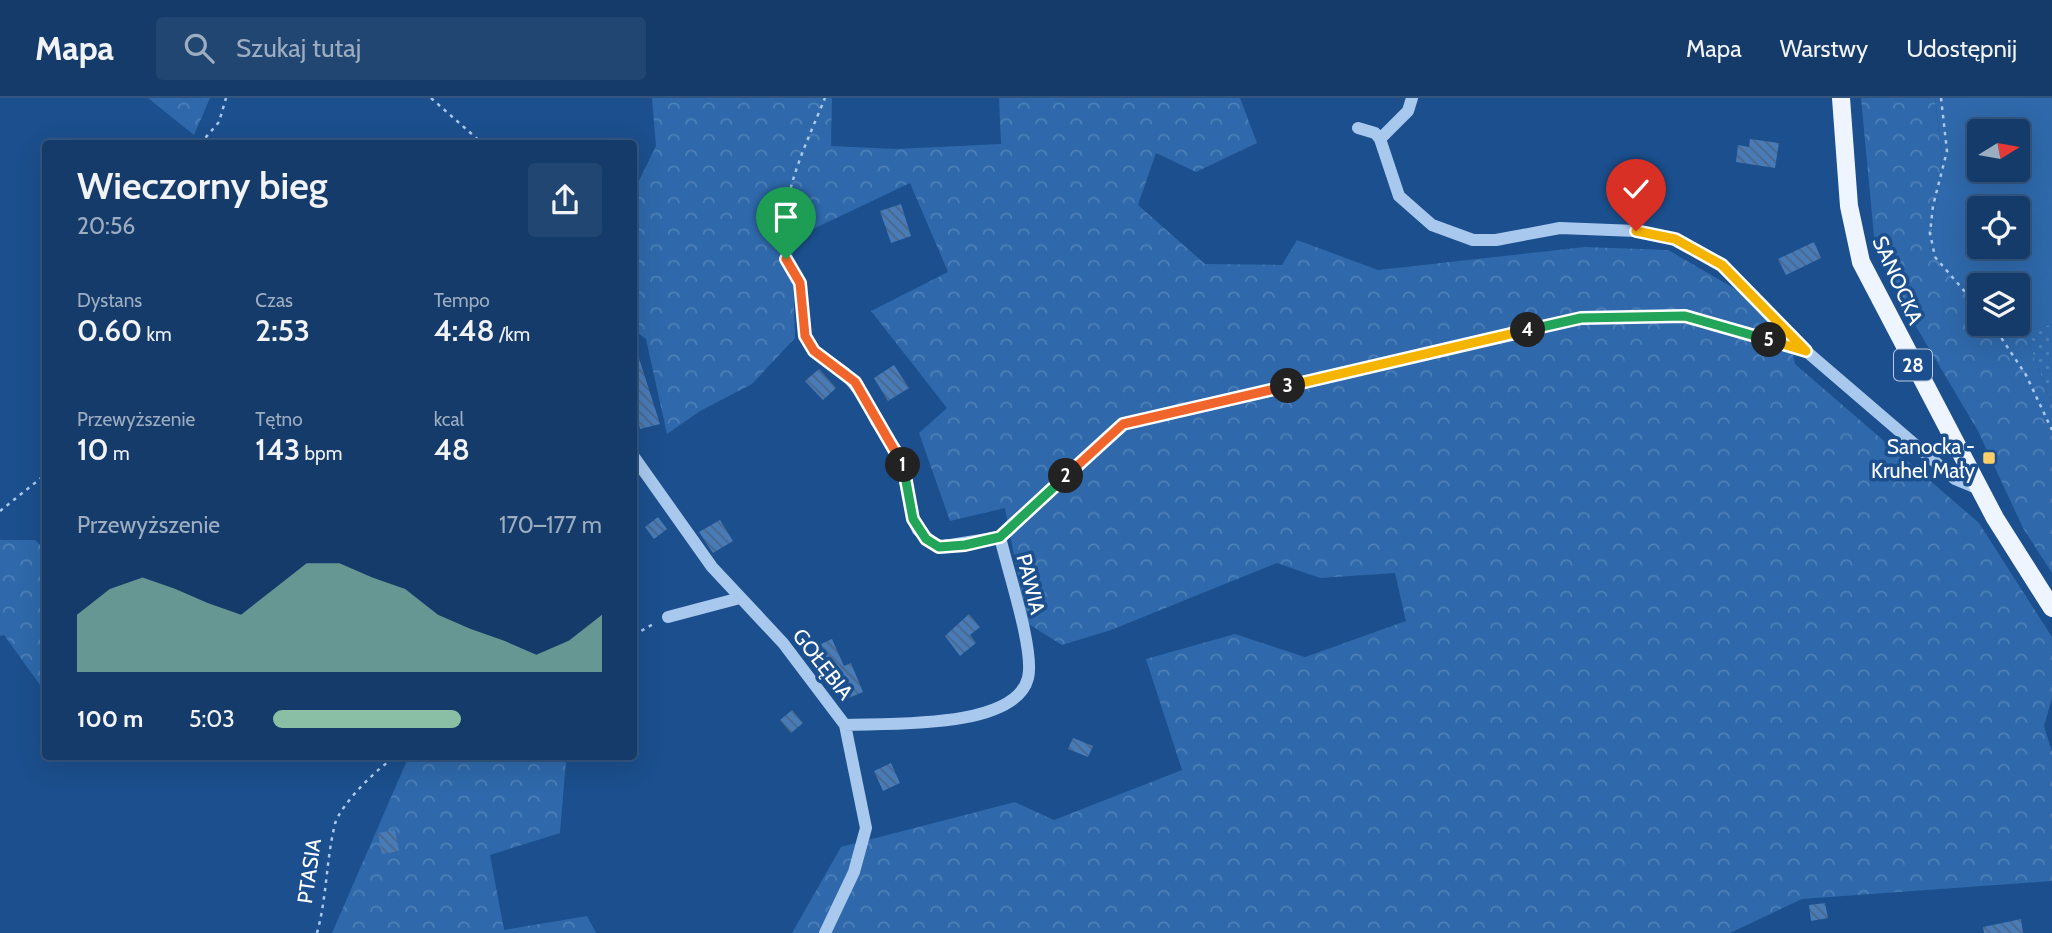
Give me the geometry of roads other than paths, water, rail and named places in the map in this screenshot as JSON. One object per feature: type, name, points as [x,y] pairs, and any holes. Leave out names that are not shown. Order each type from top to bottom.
[{"type":"main road","name":"SANOCKA","points":[[1841,98],[1849,206],[1861,262],[1979,489],[2052,608]]},
{"type":"street","points":[[1380,139],[1408,111],[1412,98]]},
{"type":"street","points":[[1358,128],[1375,133],[1380,139],[1399,196],[1442,230],[1473,240],[1496,240],[1560,228],[1636,231],[1675,239],[1722,265],[1806,351],[1955,480],[1979,489]]},
{"type":"street","name":"PAWIA","points":[[800,283],[805,336],[814,351],[855,382],[900,456],[913,519],[918,530],[939,547],[965,545],[1000,537],[1027,650],[1028,679],[1022,690],[992,710],[955,720],[900,726],[845,725]]},
{"type":"street","points":[[1000,537],[1123,424],[1581,318],[1685,316],[1806,351]]},
{"type":"street","name":"GOŁĘBIA","points":[[637,461],[712,567],[783,643],[845,725],[866,828],[854,872],[825,933]]},
{"type":"street","points":[[668,617],[740,598]]},
{"type":"place","name":"Sanocka - Kruhel Mały","points":[[1989,458]]}]
